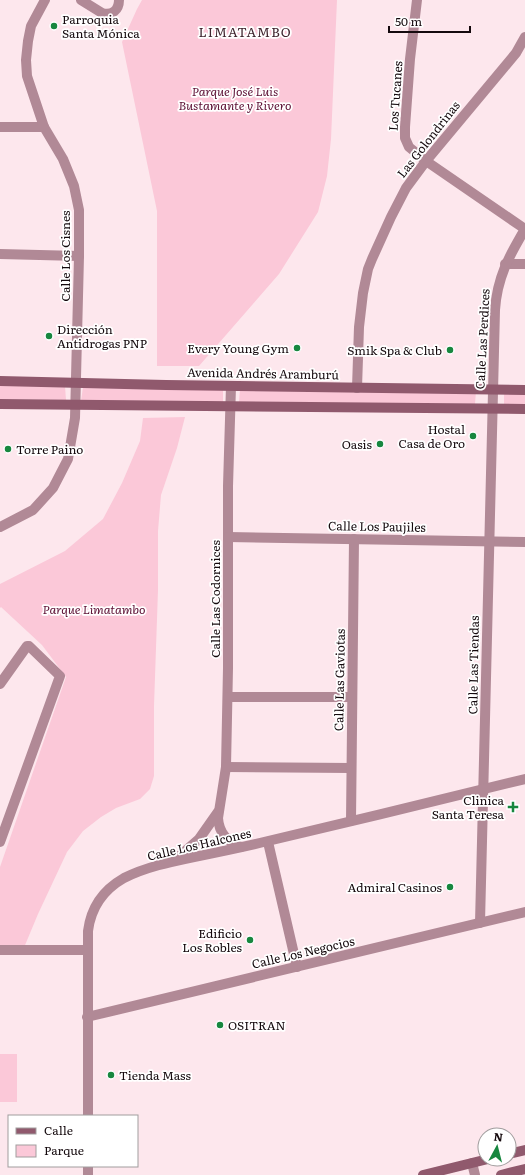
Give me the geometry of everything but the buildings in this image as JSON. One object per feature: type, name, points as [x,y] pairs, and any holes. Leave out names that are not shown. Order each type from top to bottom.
[{"type":"main road","name":"Avenida Andrés Aramburú","points":[[0,380],[231,386],[525,390]]},
{"type":"main road","points":[[0,404],[525,409]]},
{"type":"main road","points":[[423,1175],[477,1162]]},
{"type":"main road","points":[[501,1175],[525,1169]]},
{"type":"street","name":"Calle Los Cisnes","points":[[0,527],[33,510],[53,488],[68,459],[75,405],[79,210],[74,186],[63,159],[44,127],[27,76],[26,60],[31,26],[45,0]]},
{"type":"street","points":[[81,0],[106,14],[110,14],[116,10],[119,0]]},
{"type":"street","name":"Los Tucanes","points":[[417,0],[410,59],[405,138],[409,147],[426,161],[525,229]]},
{"type":"street","name":"Las Golondrinas","points":[[357,388],[361,309],[368,269],[392,217],[406,188],[426,161],[516,53],[525,37]]},
{"type":"street","points":[[0,127],[44,127]]},
{"type":"street","name":"Calle Las Perdices","points":[[492,408],[496,297],[505,264],[525,229]]},
{"type":"street","points":[[0,254],[79,256]]},
{"type":"street","points":[[505,264],[525,264]]},
{"type":"street","name":"Calle Las Codornices","points":[[173,862],[199,839],[218,811],[222,800],[226,767],[228,697],[228,486],[231,386]]},
{"type":"street","name":"Calle Las Tiendas","points":[[480,923],[492,408]]},
{"type":"street","name":"Calle Los Paujiles","points":[[228,537],[525,542]]},
{"type":"street","name":"Calle Las Gaviotas","points":[[351,821],[354,539]]},
{"type":"street","points":[[0,684],[27,646],[29,646],[60,676],[0,842]]},
{"type":"street","points":[[228,697],[352,697]]},
{"type":"street","points":[[226,767],[351,768]]},
{"type":"street","name":"Calle Los Halcones","points":[[88,1115],[88,931],[91,915],[97,902],[116,883],[134,874],[156,866],[268,842],[525,780]]},
{"type":"street","name":"Calle Las Codornices","points":[[218,811],[218,822],[221,832],[229,841],[241,847]]},
{"type":"street","points":[[268,842],[297,967]]},
{"type":"street","name":"Calle Los Negocios","points":[[87,1017],[525,912]]},
{"type":"street","points":[[0,950],[87,950]]},
{"type":"street","points":[[472,1163],[475,1175]]},
{"type":"green space","name":"Parque José Luis Bustamante y Rivero","points":[[142,0],[337,0],[331,139],[327,176],[318,212],[279,274],[199,366],[157,366],[157,211],[122,42]]},
{"type":"green space","points":[[0,385],[65,386],[66,400],[0,399]]},
{"type":"green space","points":[[83,387],[223,388],[223,402],[81,401]]},
{"type":"green space","points":[[240,388],[476,391],[475,404],[239,403]]},
{"type":"green space","points":[[504,394],[525,394],[525,406],[504,406]]},
{"type":"green space","name":"Parque Limatambo","points":[[185,417],[177,448],[161,495],[158,531],[154,776],[150,789],[140,799],[116,808],[83,831],[67,852],[23,950],[0,950],[0,867],[66,677],[42,645],[1,607],[0,608],[0,584],[65,551],[103,519],[122,483],[140,441],[143,418]]},
{"type":"green space","points":[[0,1054],[17,1054],[17,1102],[0,1102]]},
{"type":"place","name":"Parroquia Santa Mónica","points":[[54,26]]},
{"type":"place","name":"Dirección Antidrogas PNP","points":[[49,336]]},
{"type":"place","name":"Every Young Gym","points":[[297,348]]},
{"type":"place","name":"Smik Spa & Club","points":[[450,350]]},
{"type":"place","name":"Hostal Casa de Oro","points":[[473,436]]},
{"type":"place","name":"Oasis","points":[[380,444]]},
{"type":"place","name":"Torre Paino","points":[[8,449]]},
{"type":"place","name":"Clinica Santa Teresa","points":[[513,807]]},
{"type":"place","name":"Admiral Casinos","points":[[450,887]]},
{"type":"place","name":"Edificio Los Robles","points":[[250,940]]},
{"type":"place","name":"OSITRAN","points":[[220,1025]]},
{"type":"place","name":"Tienda Mass","points":[[111,1075]]},
{"type":"district","name":"LIMATAMBO","points":[[245,31]]}]
